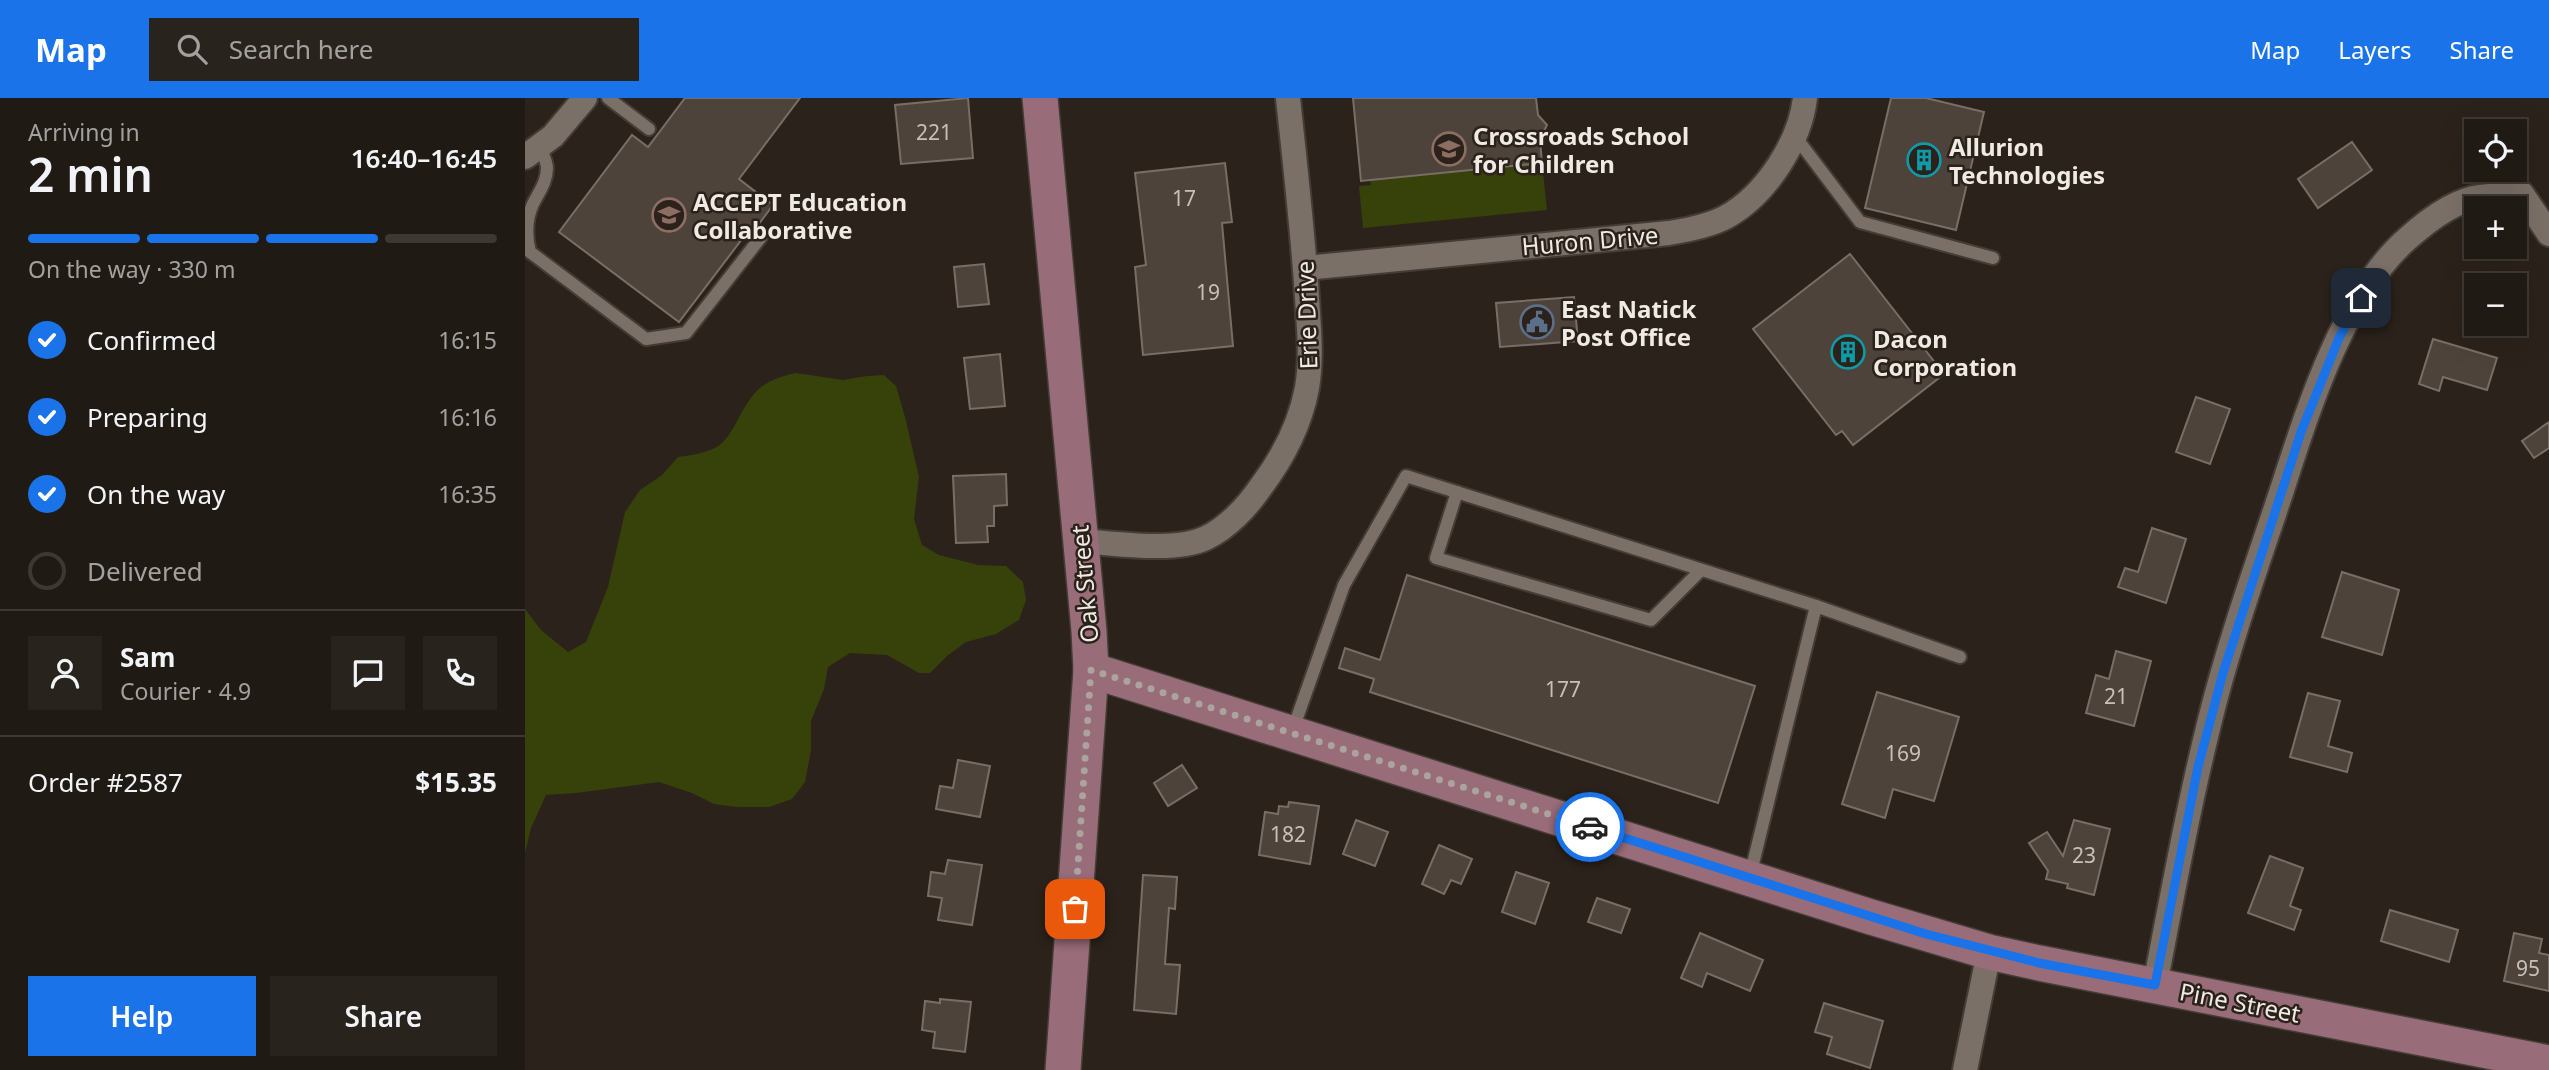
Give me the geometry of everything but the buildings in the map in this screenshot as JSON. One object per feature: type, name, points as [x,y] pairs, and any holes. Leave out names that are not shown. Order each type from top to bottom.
[{"type":"main road","name":"Oak Street","points":[[1040,98],[1091,670],[1063,1070]]},
{"type":"main road","name":"Pine Street","points":[[1091,670],[1893,924],[1989,951],[2155,985],[2472,1059],[2549,1063]]},
{"type":"street","points":[[533,152],[564,125],[585,98]]},
{"type":"street","name":"Erie Drive","points":[[1079,541],[1165,545],[1197,541],[1220,528],[1253,499],[1286,447],[1305,398],[1310,356],[1305,268],[1288,98]]},
{"type":"street","name":"Huron Drive","points":[[1305,268],[1669,233],[1695,228],[1726,217],[1748,202],[1766,182],[1795,136],[1805,98]]},
{"type":"street","points":[[2155,985],[2198,767],[2223,673],[2294,452],[2324,373],[2353,311],[2387,261],[2406,240],[2453,206],[2477,197],[2522,194],[2549,234]]},
{"type":"street","points":[[1965,1070],[1989,951]]},
{"type":"lane","points":[[608,98],[649,129]]},
{"type":"lane","points":[[1795,136],[1860,222],[1993,258]]},
{"type":"lane","points":[[533,152],[547,167],[545,184],[532,206],[528,221],[530,252],[646,339],[686,333],[761,237]]},
{"type":"lane","points":[[1291,732],[1345,585],[1406,476],[1816,606],[1960,657]]},
{"type":"lane","points":[[1457,492],[1436,558],[1651,620],[1702,570]]},
{"type":"lane","points":[[1749,878],[1816,606]]},
{"type":"green space","points":[[1542,163],[1547,210],[1363,228],[1359,186],[1371,185],[1370,180]]},
{"type":"green space","points":[[796,373],[843,380],[884,375],[896,386],[919,477],[914,519],[922,545],[939,555],[978,565],[1006,566],[1023,582],[1026,600],[1019,620],[996,634],[966,642],[930,673],[919,673],[887,655],[850,653],[828,667],[824,689],[811,721],[811,750],[805,782],[792,799],[769,807],[737,807],[714,804],[659,782],[546,795],[531,828],[525,853],[525,609],[541,630],[568,652],[586,642],[608,587],[625,512],[640,490],[662,475],[678,457],[705,452],[720,445],[759,389],[774,380]]},
{"type":"way so far","points":[[1075,909],[1091,670],[1590,827]]},
{"type":"place","name":"Crossroads School for Children","points":[[1449,149]]},
{"type":"place","name":"Allurion Technologies","points":[[1924,160]]},
{"type":"place","name":"ACCEPT Education Collaborative","points":[[669,215]]},
{"type":"place","name":"East Natick Post Office","points":[[1537,322]]},
{"type":"place","name":"Dacon Corporation","points":[[1848,352]]},
{"type":"route","points":[[1590,827],[1926,934],[2039,963],[2155,985],[2198,767],[2223,673],[2301,432],[2339,338],[2361,298]]}]
